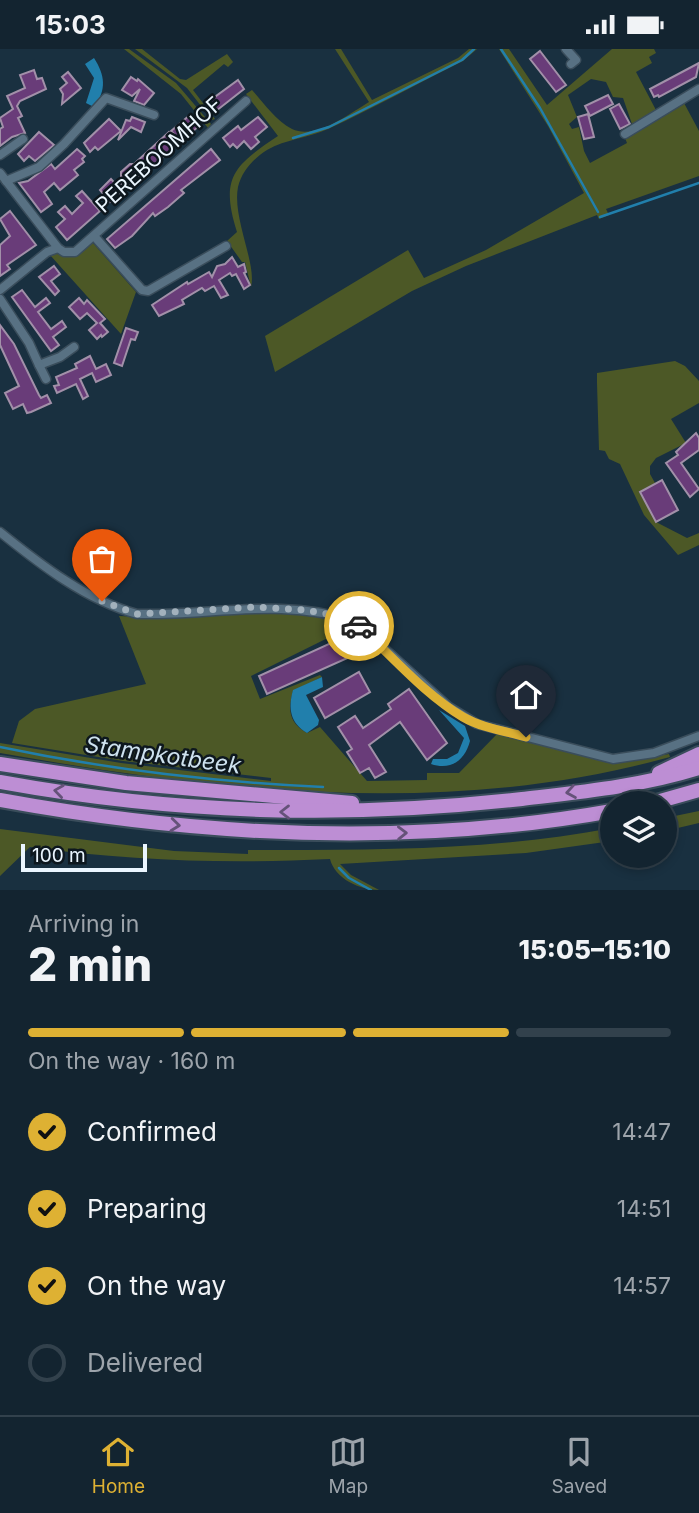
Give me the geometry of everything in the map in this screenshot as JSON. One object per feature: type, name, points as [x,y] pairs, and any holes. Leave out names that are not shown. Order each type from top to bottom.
[{"type":"highway","points":[[638,782],[699,754]]},
{"type":"highway","points":[[0,765],[126,783],[402,809]]},
{"type":"highway","points":[[0,782],[140,803],[219,810],[309,812],[402,809],[525,798],[638,782],[699,768]]},
{"type":"highway","points":[[677,797],[699,790]]},
{"type":"highway","points":[[0,800],[107,818],[156,823],[249,831],[327,833],[434,832],[600,813]]},
{"type":"highway","points":[[677,802],[699,800]]},
{"type":"street","points":[[566,49],[576,61],[571,64]]},
{"type":"street","points":[[625,134],[699,89]]},
{"type":"street","points":[[6,181],[39,167],[65,144],[106,98],[154,114]]},
{"type":"street","name":"PEREBOOMHOF","points":[[0,290],[47,253],[58,248],[64,252],[75,252],[168,167],[246,101]]},
{"type":"street","points":[[0,155],[23,139]]},
{"type":"street","points":[[0,173],[58,248]]},
{"type":"street","name":"PEREBOOMHOF","points":[[94,236],[142,290],[148,292],[226,246]]},
{"type":"street","points":[[0,299],[29,343],[46,379]]},
{"type":"street","points":[[39,365],[61,357],[74,347]]},
{"type":"street","points":[[0,532],[79,588],[117,608],[137,614],[268,607],[334,615],[354,621],[449,708],[477,724],[613,759],[654,753],[699,736]]},
{"type":"green space","points":[[124,49],[129,49],[176,83],[211,124],[208,128],[181,94]]},
{"type":"green space","points":[[135,49],[142,49],[180,79],[186,80],[227,54],[233,62],[228,67],[224,64],[193,90],[215,119],[212,120],[187,88]]},
{"type":"green space","points":[[335,49],[341,49],[372,100],[458,58],[469,49],[477,49],[463,61],[362,113],[320,132],[274,146],[253,161],[240,181],[237,199],[251,266],[251,287],[245,262],[242,262],[227,241],[237,232],[232,214],[231,186],[241,165],[278,136],[246,94],[252,90],[275,116],[292,129],[311,131],[342,119],[369,102]]},
{"type":"green space","points":[[499,49],[509,49],[547,105],[612,49],[654,49],[656,53],[649,57],[652,63],[636,72],[657,112],[633,127],[623,98],[613,97],[606,82],[591,79],[568,95],[577,117],[569,124],[572,129],[579,127],[584,151],[590,163],[627,143],[625,138],[684,103],[699,131],[699,176],[606,209],[609,215],[599,219],[597,215],[466,266],[412,291],[275,372],[265,336],[408,250],[424,278],[486,250],[584,193],[548,126]]},
{"type":"green space","points":[[93,243],[136,292],[121,334],[50,255],[56,253],[73,256]]},
{"type":"green space","points":[[675,361],[685,366],[699,381],[699,403],[671,419],[686,443],[656,458],[650,466],[650,474],[655,483],[639,492],[656,522],[687,538],[699,533],[699,545],[678,555],[644,515],[620,464],[609,459],[605,451],[599,450],[597,383],[597,373]]},
{"type":"green space","points":[[236,611],[310,615],[352,626],[251,676],[260,699],[320,675],[322,677],[293,691],[290,709],[293,720],[307,733],[320,727],[367,781],[427,780],[427,773],[459,773],[497,734],[617,762],[669,754],[670,757],[587,776],[504,788],[420,793],[335,793],[167,779],[0,753],[0,743],[121,763],[271,781],[271,778],[123,761],[12,743],[19,721],[35,709],[146,684],[119,616],[164,618]]},
{"type":"green space","points":[[699,811],[699,823],[677,828],[677,816]]},
{"type":"green space","points":[[0,829],[174,851],[248,854],[248,850],[431,848],[567,836],[600,830],[600,843],[526,853],[340,864],[351,875],[379,890],[349,882],[337,872],[330,859],[180,860],[30,847],[0,876]]},
{"type":"water","points":[[94,58],[100,70],[103,89],[94,107],[86,103],[94,78],[85,64]]},
{"type":"water","points":[[322,677],[323,687],[306,695],[319,720],[318,725],[307,733],[297,725],[292,715],[293,690]]},
{"type":"water","points":[[439,710],[465,726],[470,741],[461,758],[445,766],[431,764],[433,759],[447,759],[458,753],[464,738]]},
{"type":"building","points":[[540,51],[566,85],[556,92],[530,59]]},
{"type":"building","points":[[699,63],[696,77],[659,97],[654,97],[650,89]]},
{"type":"building","points":[[34,70],[37,79],[42,78],[46,89],[20,101],[17,106],[22,116],[18,118],[25,133],[12,137],[0,146],[0,129],[3,127],[0,118],[13,109],[7,96],[25,88],[20,75]]},
{"type":"building","points":[[68,72],[81,88],[62,104],[63,94],[60,89],[67,83],[62,77]]},
{"type":"building","points":[[131,77],[137,81],[138,79],[154,93],[144,105],[134,101],[140,89],[132,96],[122,90]]},
{"type":"building","points":[[238,80],[244,89],[216,111],[208,102]]},
{"type":"building","points":[[608,95],[613,104],[590,116],[585,106]]},
{"type":"building","points":[[619,104],[630,124],[620,129],[610,109]]},
{"type":"building","points":[[588,114],[594,137],[584,139],[578,117]]},
{"type":"building","points":[[190,115],[199,126],[110,202],[100,190],[111,179],[121,190],[121,172],[134,164],[169,132],[175,135],[171,131]]},
{"type":"building","points":[[132,117],[145,122],[141,132],[131,127],[118,140],[126,120],[130,121]]},
{"type":"building","points":[[258,117],[267,127],[255,137],[259,142],[251,149],[244,141],[237,148],[233,144],[230,147],[223,138],[238,126],[241,130]]},
{"type":"building","points":[[109,119],[121,131],[98,150],[95,147],[90,152],[84,143]]},
{"type":"building","points":[[39,132],[54,145],[35,161],[29,156],[24,161],[18,154]]},
{"type":"building","points":[[77,149],[85,156],[82,159],[84,162],[74,170],[78,175],[60,190],[54,183],[44,192],[52,204],[41,212],[19,183],[28,181],[51,164],[55,169]]},
{"type":"building","points":[[211,149],[220,160],[181,190],[184,193],[168,207],[155,216],[153,213],[132,236],[115,248],[107,239]]},
{"type":"building","points":[[82,191],[100,211],[67,240],[56,227],[65,219],[58,212],[65,206],[72,214],[83,203],[76,196]]},
{"type":"building","points":[[10,211],[36,245],[7,265],[10,269],[0,276],[0,245],[10,236],[0,219]]},
{"type":"building","points":[[232,257],[238,267],[244,264],[244,273],[250,285],[244,289],[236,274],[232,276],[230,273],[219,280],[228,295],[221,298],[214,286],[205,291],[202,288],[182,300],[184,304],[159,316],[152,305],[187,282],[188,284],[209,272],[212,277],[217,266],[225,264]]},
{"type":"building","points":[[54,266],[60,274],[51,281],[59,291],[55,295],[39,277]]},
{"type":"building","points":[[22,290],[35,307],[46,298],[50,303],[38,312],[51,329],[62,321],[66,327],[53,337],[59,345],[51,351],[12,297]]},
{"type":"building","points":[[79,298],[84,304],[87,300],[105,319],[100,323],[108,332],[102,337],[101,335],[97,339],[89,330],[97,323],[87,313],[80,319],[69,307]]},
{"type":"building","points":[[0,325],[14,344],[39,395],[41,398],[47,395],[51,403],[27,413],[23,404],[13,409],[5,393],[19,386],[0,345]]},
{"type":"building","points":[[126,328],[138,332],[135,340],[131,339],[122,366],[114,363]]},
{"type":"building","points":[[90,356],[96,369],[106,364],[111,375],[96,382],[92,373],[80,379],[88,396],[83,399],[76,384],[57,393],[54,386],[59,385],[56,377],[77,368],[75,364]]},
{"type":"building","points":[[696,433],[699,450],[681,463],[699,489],[690,497],[666,463],[678,455],[676,452]]},
{"type":"building","points":[[662,480],[678,510],[656,522],[640,492]]},
{"type":"building","points":[[344,637],[352,656],[267,694],[259,676]]},
{"type":"building","points":[[359,672],[370,692],[325,718],[314,698]]},
{"type":"building","points":[[409,689],[447,743],[427,760],[400,722],[369,745],[386,772],[375,778],[369,768],[360,773],[347,752],[352,749],[338,727],[355,716],[363,728],[391,709],[388,704]]},
{"type":"waterway","points":[[293,138],[329,127],[462,60],[474,49]]},
{"type":"waterway","points":[[501,49],[540,108],[598,212]]},
{"type":"waterway","points":[[600,217],[699,183]]},
{"type":"waterway","name":"Stampkotbeek","points":[[0,747],[160,773],[323,787]]},
{"type":"waterway","name":"Stampkotbeek","points":[[339,868],[349,878],[371,890]]},
{"type":"way so far","points":[[102,601],[137,614],[160,615],[254,607],[304,610],[334,615],[354,621],[359,626]]},
{"type":"route","points":[[359,626],[449,708],[477,724],[526,737]]}]
